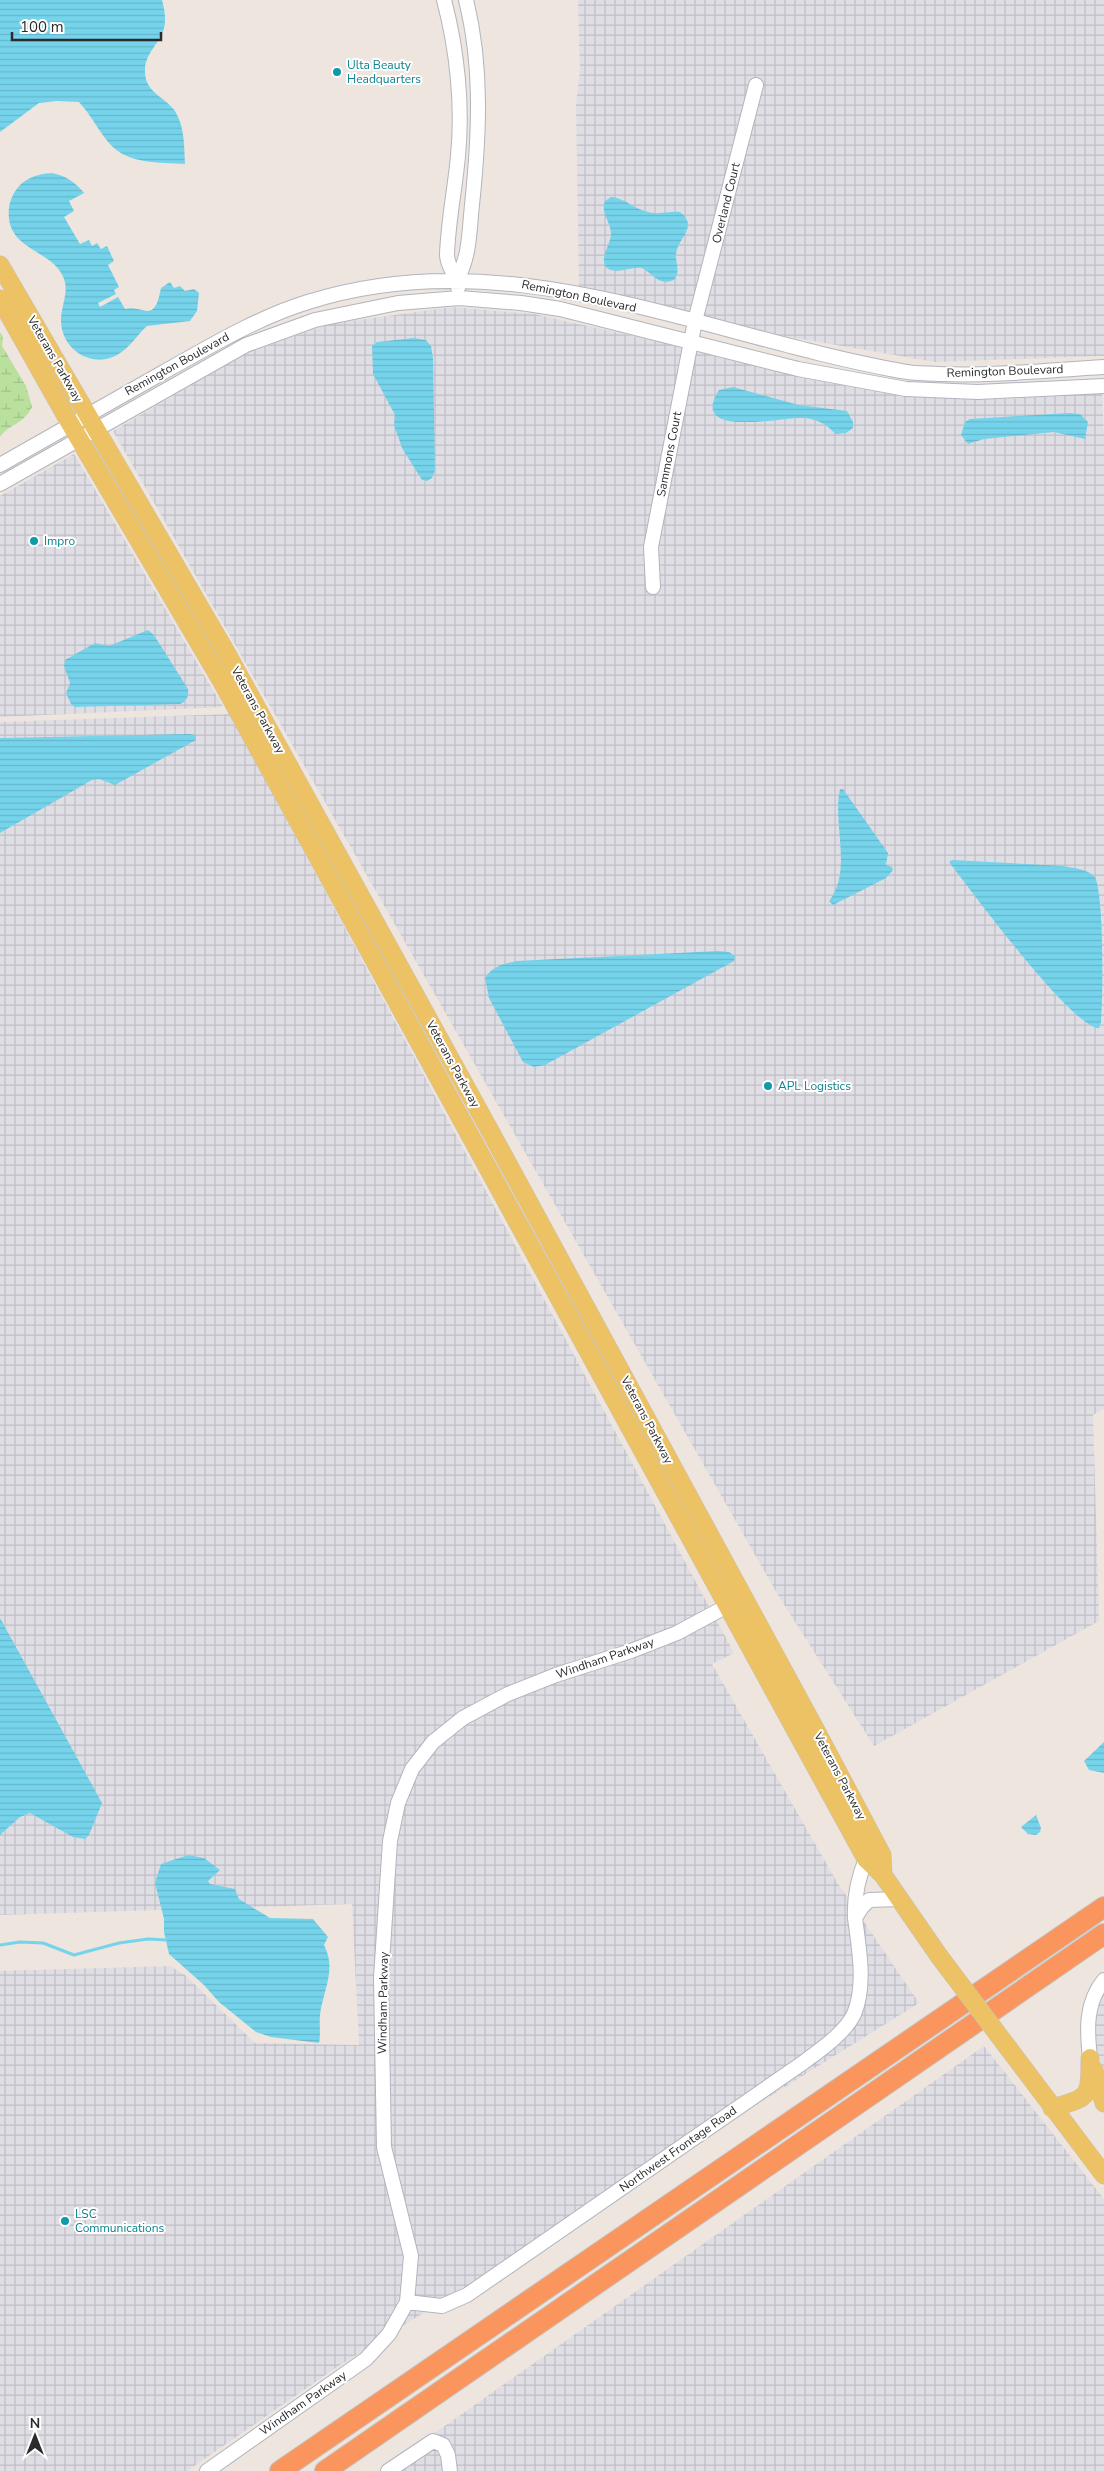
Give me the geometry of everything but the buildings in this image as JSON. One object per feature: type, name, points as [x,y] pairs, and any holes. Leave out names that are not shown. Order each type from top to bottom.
[{"type":"highway","points":[[1086,1920],[1104,1903]]},
{"type":"highway","points":[[280,2471],[1104,1907]]},
{"type":"highway","points":[[325,2471],[1103,1935]]},
{"type":"main road","name":"Veterans Parkway","points":[[0,265],[226,652],[513,1172],[813,1724],[882,1855],[883,1875]]},
{"type":"main road","name":"Veterans Parkway","points":[[0,299],[75,432],[222,682],[866,1859],[883,1875],[939,1956],[1104,2175]]},
{"type":"main road","points":[[1090,2058],[1104,2103]]},
{"type":"main road","points":[[1052,2108],[1080,2100],[1085,2096],[1090,2086],[1090,2058]]},
{"type":"street","points":[[444,0],[455,59],[459,104],[458,154],[447,258],[458,280],[459,298]]},
{"type":"street","points":[[458,280],[466,262],[477,155],[479,110],[476,59],[466,0]]},
{"type":"street","name":"Overland Court","points":[[696,321],[756,85]]},
{"type":"street","name":"Remington Boulevard","points":[[91,423],[234,332],[309,302],[381,286],[458,280],[534,285],[696,321],[799,349],[904,372],[974,375],[1104,367]]},
{"type":"street","name":"Remington Boulevard","points":[[0,484],[75,432],[246,345],[315,320],[398,303],[459,298],[521,303],[560,309],[798,368],[906,389],[978,392],[1104,386]]},
{"type":"street","name":"Sammons Court","points":[[653,587],[651,547],[696,321]]},
{"type":"street","name":"Remington Boulevard","points":[[0,465],[75,432]]},
{"type":"street","name":"Windham Parkway","points":[[206,2471],[366,2359],[389,2334],[408,2302],[411,2256],[384,2147],[382,1978],[390,1841],[398,1803],[412,1770],[433,1742],[463,1718],[508,1694],[556,1675],[631,1651],[677,1633],[727,1606]]},
{"type":"street","name":"Northwest Frontage Road","points":[[408,2302],[442,2306],[467,2295],[804,2062],[832,2040],[854,2015],[860,1988],[859,1953],[854,1905],[866,1859]]},
{"type":"street","points":[[855,1918],[869,1900],[900,1899]]},
{"type":"street","points":[[1090,2058],[1087,2025],[1093,1996],[1104,1980]]},
{"type":"street","points":[[388,2471],[434,2441],[443,2445],[448,2455],[450,2471]]},
{"type":"shaded area","points":[[578,0],[1104,0],[1104,356],[935,362],[743,329],[579,287],[576,105],[580,71]]},
{"type":"shaded area","points":[[452,307],[534,314],[678,346],[791,375],[906,396],[1008,399],[1102,392],[1104,437],[1104,1409],[1093,1415],[1099,1621],[874,1746],[778,1595],[113,431],[249,351],[330,324]]},
{"type":"shaded area","points":[[74,454],[223,707],[0,717],[0,496]]},
{"type":"shaded area","points":[[230,714],[734,1653],[712,1664],[837,1882],[919,2003],[337,2367],[187,2471],[0,2471],[0,1971],[170,1966],[185,1975],[255,2043],[359,2045],[352,1904],[0,1915],[0,722]]},
{"type":"shaded area","points":[[1104,1988],[1104,2085],[1091,2031],[1096,2005]]},
{"type":"shaded area","points":[[984,2046],[1104,2199],[1104,2471],[381,2471]]},
{"type":"green space","points":[[0,332],[3,337],[2,346],[26,386],[32,407],[24,418],[0,437]]},
{"type":"water","points":[[0,0],[162,0],[165,26],[148,57],[145,73],[146,80],[152,90],[171,106],[178,117],[183,137],[185,164],[144,161],[125,155],[109,143],[79,102],[57,101],[39,103],[0,132]]},
{"type":"water","points":[[52,173],[70,180],[84,193],[69,201],[74,211],[64,217],[80,244],[89,240],[92,246],[97,243],[101,249],[107,246],[114,261],[108,265],[119,287],[114,290],[116,294],[98,303],[100,307],[118,297],[125,309],[152,310],[158,300],[161,288],[170,282],[174,288],[180,286],[185,291],[194,289],[199,293],[197,311],[190,321],[147,326],[126,349],[107,359],[97,360],[88,358],[72,348],[62,330],[61,315],[66,289],[64,279],[52,262],[18,238],[12,230],[9,219],[10,203],[17,188],[30,178]]},
{"type":"water","points":[[611,197],[648,212],[680,212],[686,217],[688,228],[677,249],[678,270],[675,279],[665,282],[661,281],[642,268],[614,271],[607,268],[604,256],[611,229],[604,206],[605,201]]},
{"type":"water","points":[[414,338],[426,340],[431,346],[433,358],[435,470],[432,478],[427,481],[422,480],[402,448],[394,425],[395,415],[373,374],[372,346],[377,342]]},
{"type":"water","points":[[733,387],[799,405],[847,411],[853,422],[853,428],[846,433],[835,434],[822,423],[805,418],[742,422],[727,420],[716,415],[713,405],[719,390]]},
{"type":"water","points":[[1080,414],[1088,422],[1085,439],[1054,432],[984,439],[968,444],[961,435],[965,422],[970,419]]},
{"type":"water","points":[[148,630],[154,635],[188,689],[186,700],[180,704],[75,707],[71,704],[66,693],[70,683],[64,666],[65,660],[95,643],[109,646]]},
{"type":"water","points":[[196,735],[196,740],[115,785],[99,779],[92,780],[0,833],[0,738]]},
{"type":"water","points":[[840,789],[843,789],[888,853],[886,865],[892,867],[893,870],[886,878],[833,905],[829,901],[836,889],[841,861],[838,817]]},
{"type":"water","points":[[952,860],[1063,866],[1076,868],[1095,877],[1100,904],[1102,947],[1102,1009],[1099,1028],[1086,1022],[1067,1006],[1045,983],[960,877],[949,862]]},
{"type":"water","points":[[729,952],[735,956],[734,961],[545,1065],[534,1067],[523,1062],[489,998],[485,978],[495,968],[517,961]]},
{"type":"water","points":[[0,1618],[102,1803],[89,1835],[85,1839],[73,1837],[30,1813],[20,1817],[0,1835]]},
{"type":"water","points":[[1104,1742],[1104,1773],[1089,1770],[1084,1761]]},
{"type":"water","points":[[1036,1815],[1041,1828],[1040,1832],[1036,1835],[1028,1834],[1021,1827]]},
{"type":"water","points":[[188,1855],[204,1858],[220,1870],[208,1881],[210,1884],[235,1889],[239,1899],[270,1918],[313,1919],[328,1937],[324,1945],[328,1954],[329,1972],[320,2015],[319,2043],[271,2037],[256,2032],[219,2002],[204,1985],[169,1954],[164,1932],[164,1919],[155,1883],[161,1864]]},
{"type":"waterway","points":[[0,1945],[20,1942],[43,1943],[74,1955],[119,1943],[148,1939],[166,1940]]},
{"type":"place","name":"Ulta Beauty Headquarters","points":[[337,72]]},
{"type":"place","name":"Impro","points":[[34,541]]},
{"type":"place","name":"APL Logistics","points":[[768,1086]]},
{"type":"place","name":"LSC Communications","points":[[65,2221]]}]
